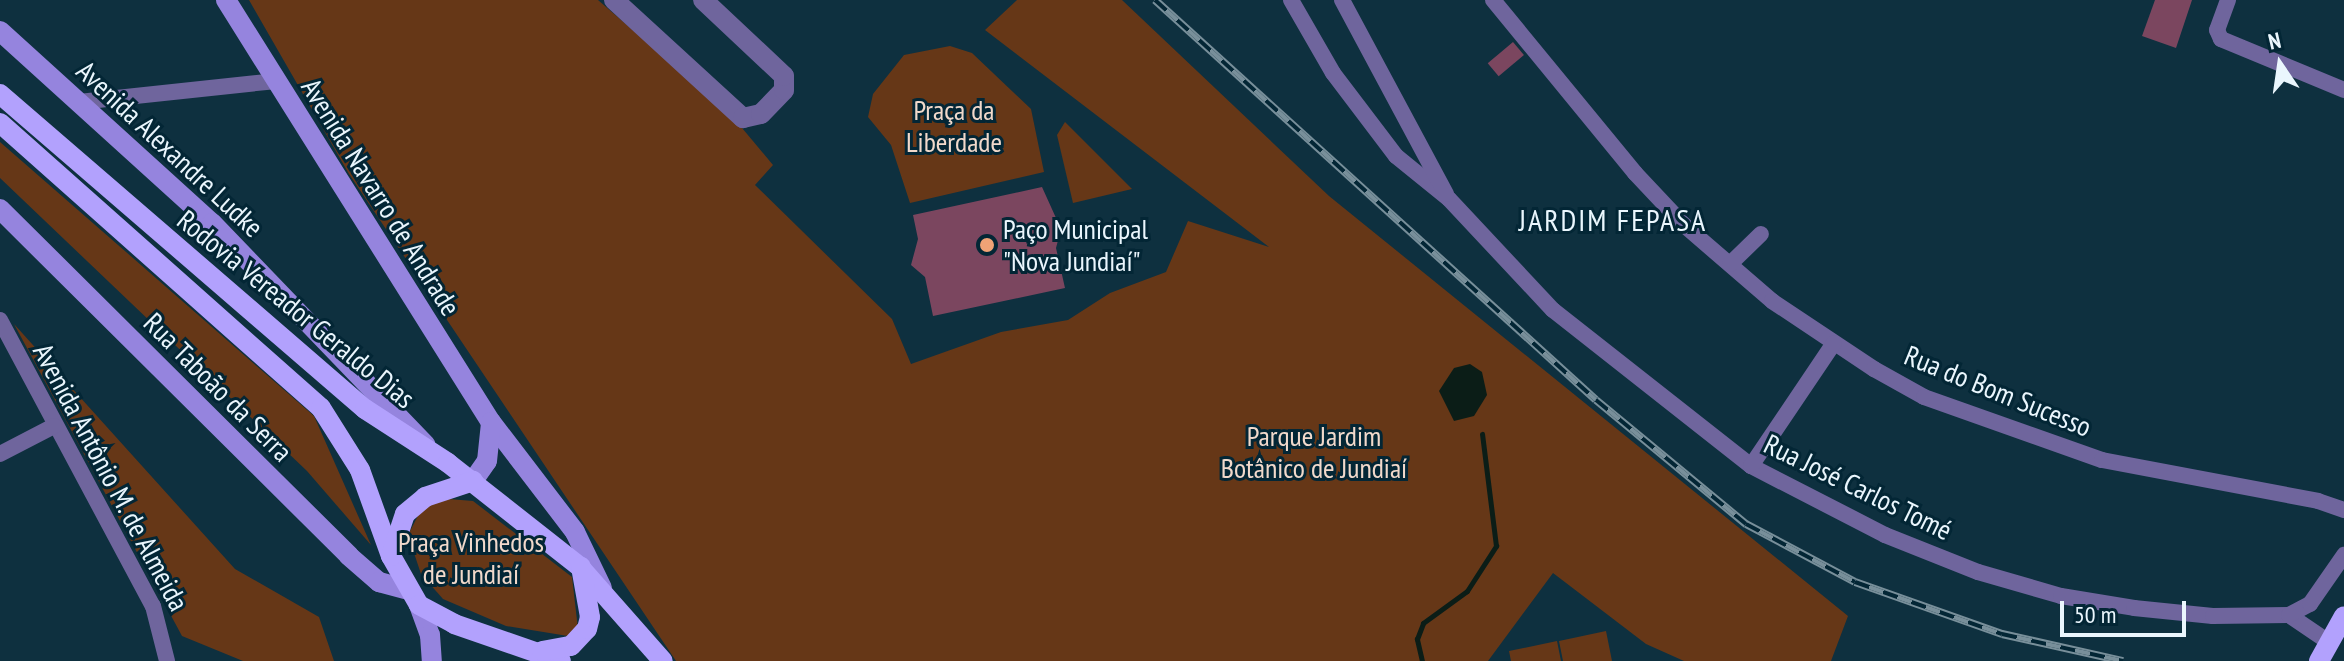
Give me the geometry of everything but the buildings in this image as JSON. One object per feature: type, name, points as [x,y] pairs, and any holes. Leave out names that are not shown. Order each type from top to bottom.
[{"type":"main road","name":"Avenida Navarro de Andrade","points":[[226,0],[274,81],[491,422],[575,532],[602,588]]},
{"type":"main road","name":"Avenida Alexandre Ludke","points":[[0,31],[212,223],[431,451]]},
{"type":"main road","name":"Rodovia Vereador Geraldo Dias","points":[[0,94],[299,356],[365,409],[473,481],[580,567],[602,588],[663,661]]},
{"type":"main road","name":"Rodovia Vereador Geraldo Dias","points":[[0,123],[321,408],[360,470],[391,556],[413,597]]},
{"type":"main road","name":"Rua Taboão da Serra","points":[[0,209],[349,556],[379,582],[413,597]]},
{"type":"main road","points":[[391,556],[405,514],[425,497],[473,481],[487,461],[491,422]]},
{"type":"main road","points":[[538,651],[571,646],[587,629],[590,617],[580,567]]},
{"type":"main road","points":[[413,597],[454,624],[561,661]]},
{"type":"main road","points":[[413,597],[430,635],[432,661]]},
{"type":"main road","points":[[2319,661],[2344,616]]},
{"type":"street","points":[[614,0],[743,118],[761,114],[784,90],[784,76],[703,0]]},
{"type":"street","points":[[1291,0],[1363,115],[1396,156],[1449,199]]},
{"type":"street","points":[[1342,0],[1449,199]]},
{"type":"street","name":"Rua do Bom Sucesso","points":[[1493,0],[1635,173],[1730,264],[1772,301],[1834,343],[1924,397],[2022,435],[2102,460],[2318,501],[2344,510]]},
{"type":"street","points":[[2228,0],[2217,30],[2221,39],[2344,90]]},
{"type":"street","points":[[79,102],[274,81]]},
{"type":"street","name":"Rua José Carlos Tomé","points":[[1449,199],[1553,310],[1751,466],[1885,535],[1978,572],[2061,596],[2213,616],[2289,615]]},
{"type":"street","points":[[1730,264],[1761,234]]},
{"type":"street","name":"Avenida Antônio M. de Almeida","points":[[0,320],[153,606],[167,661]]},
{"type":"street","points":[[1751,466],[1834,343]]},
{"type":"street","points":[[0,454],[54,426]]},
{"type":"street","points":[[2330,643],[2289,615],[2310,604],[2344,555]]},
{"type":"green space","name":"Parque Jardim Botânico de Jundiaí","points":[[249,0],[598,0],[732,116],[773,165],[755,185],[892,319],[911,364],[1001,332],[1068,320],[1110,293],[1166,272],[1188,221],[1269,247],[985,30],[1017,0],[1122,0],[1329,196],[1848,616],[1831,661],[1684,661],[1646,644],[1553,573],[1488,661],[676,661],[349,174]]},
{"type":"green space","name":"Praça da Liberdade","points":[[950,46],[972,53],[1031,109],[1044,172],[910,203],[891,145],[868,117],[873,94],[904,55]]},
{"type":"green space","points":[[1065,122],[1132,189],[1073,203],[1057,135]]},
{"type":"green space","points":[[0,142],[314,416],[371,545],[307,471],[0,178]]},
{"type":"green space","points":[[14,324],[235,569],[319,617],[334,661],[243,661],[182,636]]},
{"type":"green space","name":"Praça Vinhedos de Jundiaí","points":[[449,499],[473,501],[572,577],[578,629],[568,636],[506,626],[443,599],[421,574],[408,535],[423,506]]},
{"type":"green space","points":[[1606,631],[1612,661],[1563,661],[1559,641]]},
{"type":"green space","points":[[1557,641],[1561,661],[1511,661],[1509,651]]},
{"type":"shaded area","points":[[1470,364],[1482,372],[1487,395],[1474,416],[1454,421],[1439,391],[1454,368]]},
{"type":"waterway","points":[[1422,661],[1417,639],[1423,623],[1467,591],[1496,546],[1482,434]]},
{"type":"railway","points":[[1155,0],[1596,400],[1746,524],[1855,582],[2002,634],[2123,661]]},
{"type":"place","name":"Paço Municipal \"Nova Jundiaí\"","points":[[987,245]]},
{"type":"district","name":"JARDIM FEPASA","points":[[1613,220]]}]
